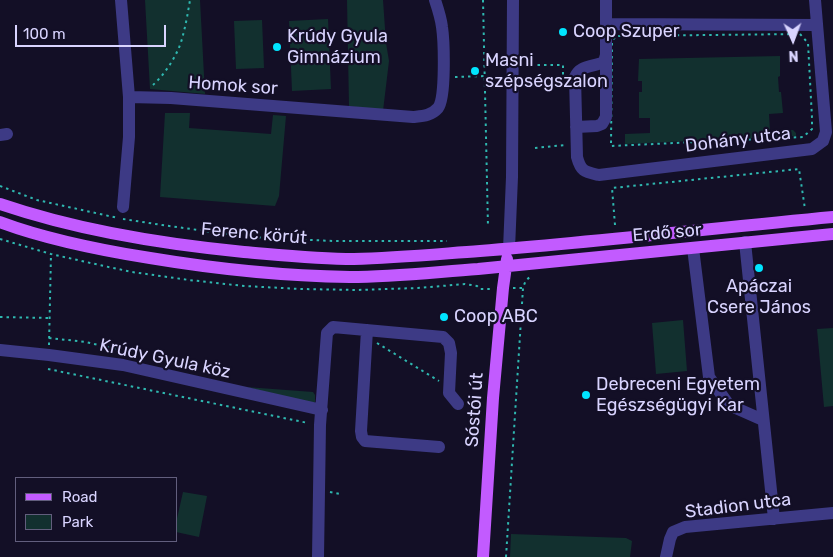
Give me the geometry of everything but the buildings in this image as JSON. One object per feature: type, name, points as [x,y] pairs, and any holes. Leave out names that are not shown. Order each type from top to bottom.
[{"type":"main road","name":"Ferenc körút","points":[[0,204],[100,232],[170,244],[261,254],[353,259],[423,256],[508,249]]},
{"type":"main road","name":"Erdő sor","points":[[508,249],[833,217]]},
{"type":"main road","name":"Ferenc körút","points":[[0,222],[16,228],[98,249],[198,265],[280,274],[350,277],[424,274],[505,266]]},
{"type":"main road","name":"Erdő sor","points":[[505,266],[833,234]]},
{"type":"main road","name":"Sóstói út","points":[[483,557],[493,398],[508,249]]},
{"type":"street","points":[[121,0],[129,97],[129,137],[123,207]]},
{"type":"street","points":[[435,0],[442,26],[444,43],[443,78]]},
{"type":"street","points":[[508,249],[512,176],[513,0]]},
{"type":"street","points":[[576,127],[597,126],[602,124],[606,117],[606,0]]},
{"type":"street","name":"Dohány utca","points":[[606,55],[604,62],[582,68],[577,71],[575,77],[577,157],[580,166],[587,172],[599,175],[812,149],[823,141],[826,132],[816,0]]},
{"type":"street","points":[[606,24],[817,25]]},
{"type":"street","name":"Homok sor","points":[[129,97],[413,117],[428,115],[439,107],[443,78]]},
{"type":"street","points":[[745,242],[774,502],[774,519]]},
{"type":"street","points":[[693,248],[693,281],[709,377],[729,405],[764,420]]},
{"type":"street","points":[[322,557],[318,557],[320,425],[327,333],[333,327],[367,333],[442,336],[450,343],[449,393],[458,404]]},
{"type":"street","points":[[367,333],[362,437],[365,441],[376,443],[439,447]]},
{"type":"street","name":"Krúdy Gyula köz","points":[[0,350],[49,354],[123,365],[322,410]]},
{"type":"street","name":"Stadion utca","points":[[666,557],[673,532],[685,527],[833,513]]},
{"type":"path","points":[[142,97],[158,80],[177,51],[183,36],[190,0]]},
{"type":"path","points":[[483,0],[488,227]]},
{"type":"path","points":[[800,34],[808,43],[812,129],[803,137],[611,146],[612,41],[616,36],[800,34]]},
{"type":"path","points":[[531,65],[563,65],[564,83]]},
{"type":"path","points":[[443,78],[485,76]]},
{"type":"path","points":[[535,148],[565,145]]},
{"type":"path","points":[[615,226],[612,188],[798,169],[805,208]]},
{"type":"path","points":[[0,186],[37,200],[104,216],[249,237],[450,241]]},
{"type":"path","points":[[49,354],[51,254]]},
{"type":"path","points":[[506,557],[523,288],[524,282],[536,274]]},
{"type":"path","points":[[0,317],[50,318]]},
{"type":"path","points":[[367,333],[438,381],[449,393]]},
{"type":"path","points":[[49,338],[86,342],[123,351]]},
{"type":"path","points":[[48,369],[320,425]]},
{"type":"path","points":[[329,492],[340,494]]},
{"type":"green space","points":[[145,0],[200,0],[205,94],[150,89]]},
{"type":"green space","points":[[347,0],[383,0],[389,61],[383,111],[349,106]]},
{"type":"green space","points":[[328,19],[331,89],[292,91],[289,21]]},
{"type":"green space","points":[[262,20],[264,68],[236,69],[234,21]]},
{"type":"green space","points":[[780,56],[780,76],[778,77],[783,113],[769,114],[770,131],[793,130],[796,136],[625,144],[625,134],[650,133],[650,118],[639,118],[639,92],[642,92],[642,81],[638,81],[639,59]]},
{"type":"green space","points":[[165,113],[190,113],[189,128],[271,134],[273,115],[286,116],[279,196],[275,206],[160,197]]},
{"type":"green space","points":[[683,320],[687,371],[656,374],[652,323]]},
{"type":"green space","points":[[833,328],[833,406],[824,407],[817,329]]},
{"type":"green space","points":[[246,387],[313,392],[315,402],[312,404]]},
{"type":"green space","points":[[183,492],[207,496],[199,537],[178,532],[178,514]]},
{"type":"green space","points":[[511,534],[626,538],[632,541],[630,557],[510,557]]},
{"type":"place","name":"Coop Szuper","points":[[563,32]]},
{"type":"place","name":"Krúdy Gyula Gimnázium","points":[[277,47]]},
{"type":"place","name":"Masni szépségszalon","points":[[475,71]]},
{"type":"place","name":"Apáczai Csere János","points":[[759,268]]},
{"type":"place","name":"Coop ABC","points":[[444,317]]},
{"type":"place","name":"Debreceni Egyetem Egészségügyi Kar","points":[[586,395]]}]
